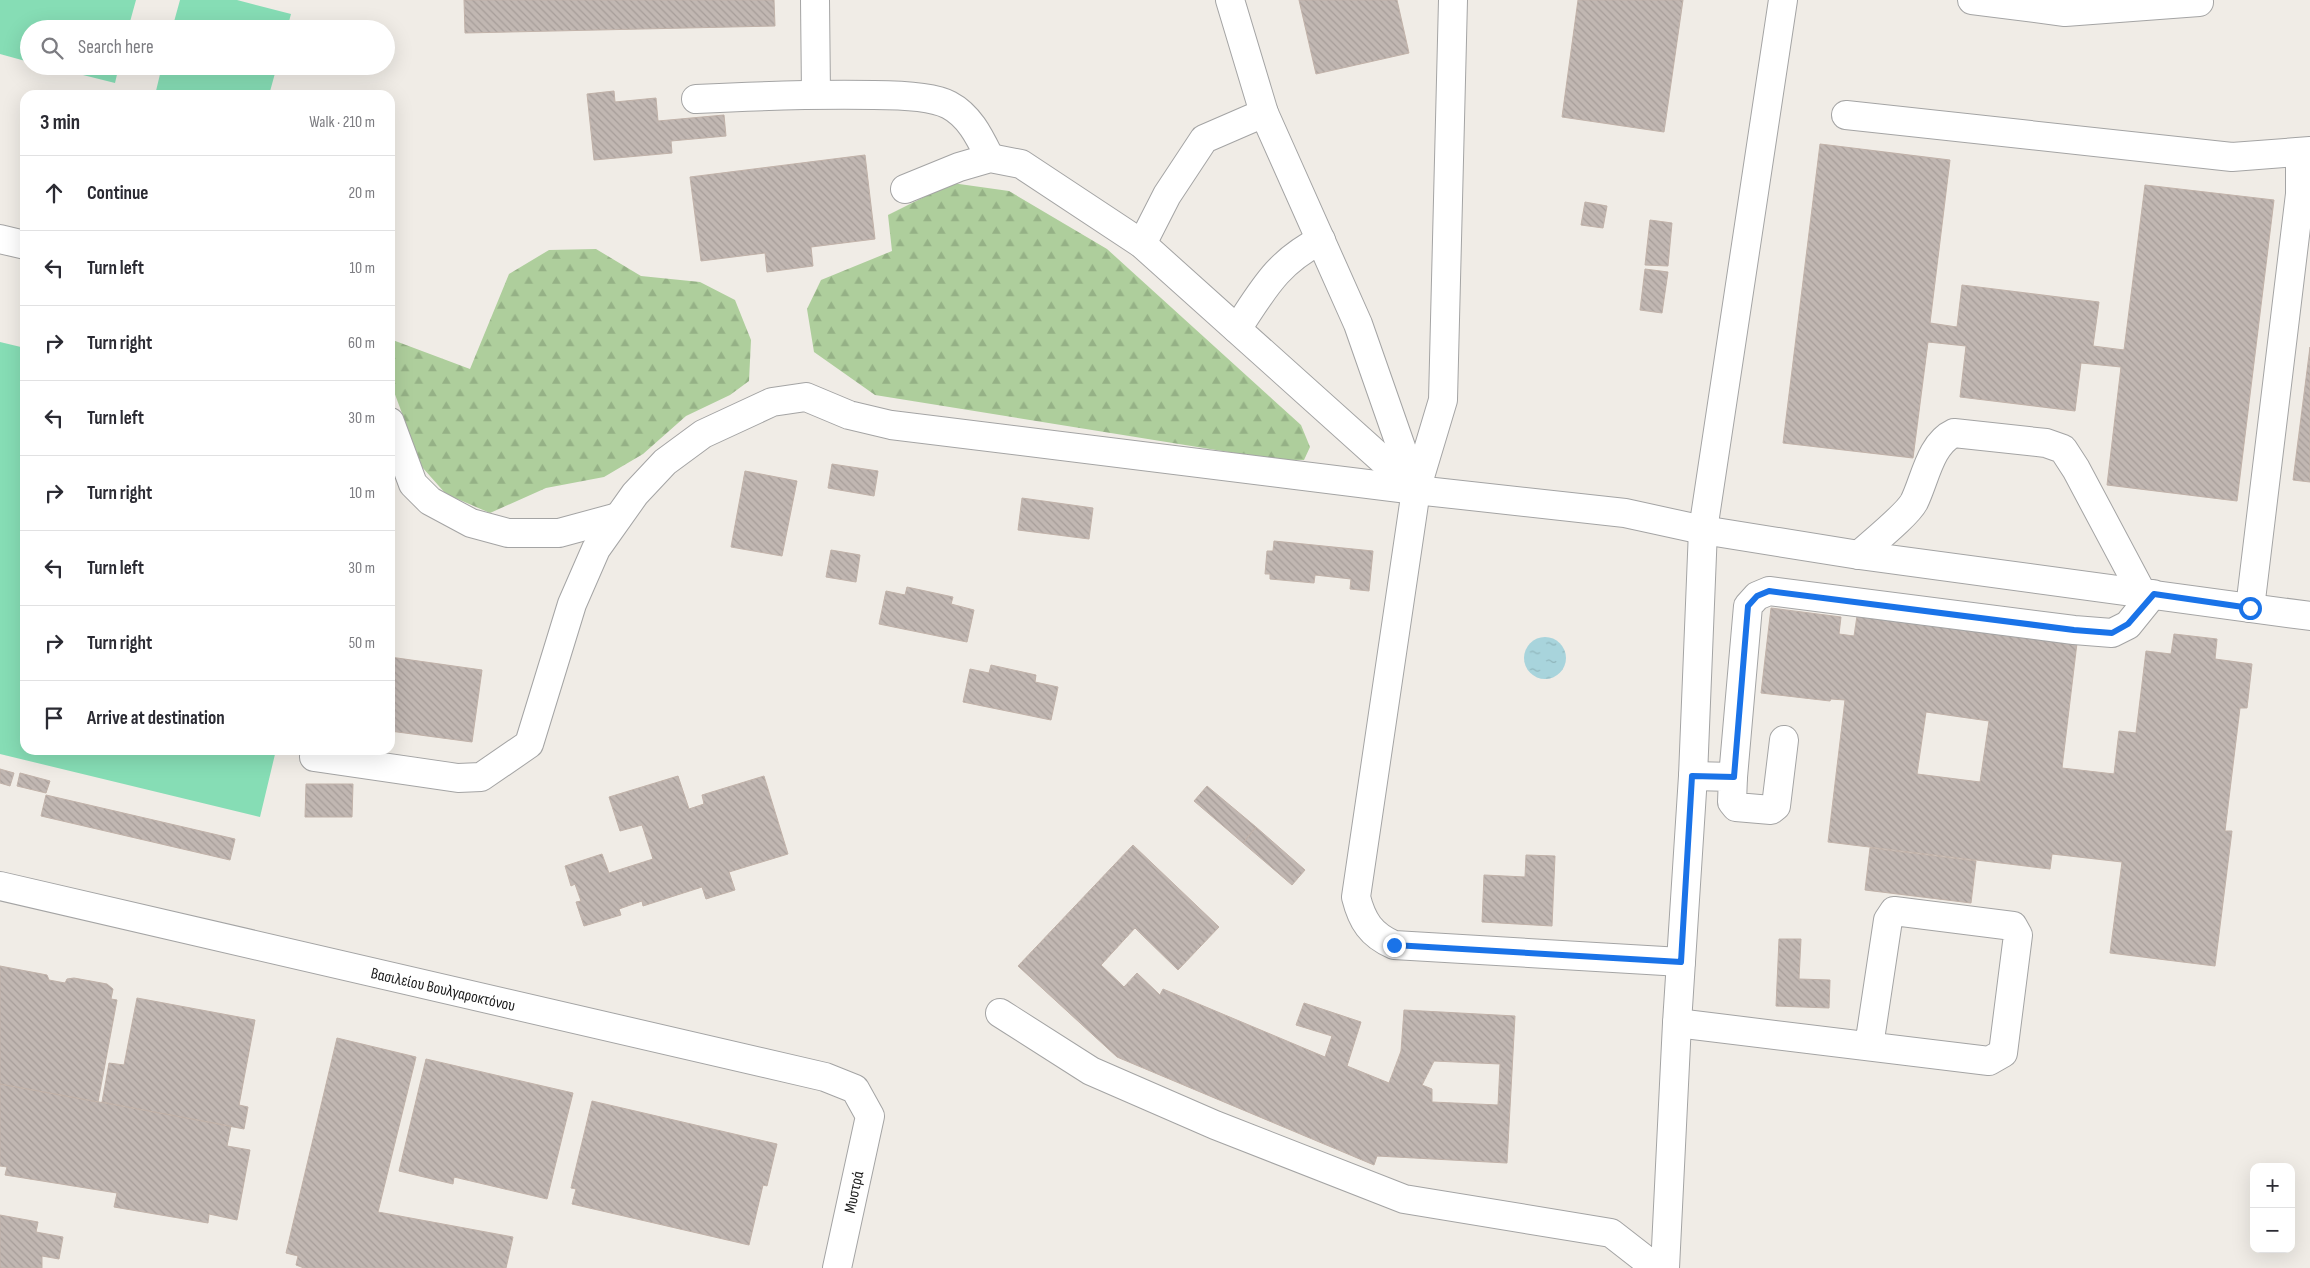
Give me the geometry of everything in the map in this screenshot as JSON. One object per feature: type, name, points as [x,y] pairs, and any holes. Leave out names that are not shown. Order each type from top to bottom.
[{"type":"street","points":[[815,0],[816,94]]},
{"type":"street","points":[[1230,0],[1264,113],[1358,324],[1416,490]]},
{"type":"street","points":[[1453,0],[1443,400],[1416,490],[1356,897],[1361,914],[1379,938],[1394,945],[1681,962]]},
{"type":"street","points":[[1665,1268],[1692,776],[1703,530],[1782,0]]},
{"type":"street","points":[[1972,0],[2065,12],[2202,1]]},
{"type":"street","points":[[696,99],[816,94],[906,96],[948,104],[966,117],[990,158]]},
{"type":"street","points":[[1142,244],[1167,195],[1204,139],[1264,113]]},
{"type":"street","points":[[1846,115],[2232,156],[2305,152],[2250,608]]},
{"type":"street","points":[[905,189],[959,167],[990,158],[1021,164],[1142,244],[1416,490]]},
{"type":"street","points":[[0,239],[20,244]]},
{"type":"street","points":[[1237,329],[1271,278],[1298,251],[1321,240]]},
{"type":"street","points":[[314,757],[458,778],[481,777],[529,744],[572,604],[596,549],[635,494],[665,462],[703,434],[772,402],[806,397],[849,415],[891,425],[1416,490],[1625,513],[1703,530],[1859,555],[2310,616]]},
{"type":"street","points":[[1859,555],[1913,504],[1932,458],[1945,437],[1954,433],[2046,443],[2063,449],[2148,594]]},
{"type":"street","points":[[395,435],[413,484],[430,501],[471,523],[508,533],[559,533],[618,517]]},
{"type":"street","points":[[1784,740],[1776,806],[1771,810],[1736,806],[1732,802],[1748,606],[1757,596],[1769,591],[2074,630],[2112,633],[2128,624],[2148,594]]},
{"type":"street","points":[[1692,776],[1734,777]]},
{"type":"street","name":"Βασιλείου Βουλγαροκτόνου","points":[[0,886],[824,1077],[855,1089],[870,1116]]},
{"type":"street","points":[[1677,1023],[1989,1061],[2003,1053],[2018,935],[2013,926],[1894,911],[1888,920],[1869,1046]]},
{"type":"street","points":[[1000,1013],[1091,1071],[1214,1125],[1404,1199],[1611,1233],[1656,1268]]},
{"type":"street","name":"Μυστρά","points":[[837,1268],[870,1116]]},
{"type":"green space","points":[[0,0],[136,0],[130,20],[20,20],[20,60],[0,54]]},
{"type":"green space","points":[[180,0],[237,0],[291,14],[289,20],[174,20]]},
{"type":"green space","points":[[83,75],[117,75],[115,83]]},
{"type":"green space","points":[[160,75],[275,75],[270,90],[156,90]]},
{"type":"green space","points":[[952,183],[1009,191],[1107,249],[1301,425],[1310,447],[1304,460],[1278,460],[875,395],[814,352],[807,309],[821,280],[892,251],[888,215]]},
{"type":"green space","points":[[596,249],[641,276],[700,282],[735,300],[751,340],[749,381],[730,395],[686,416],[643,454],[604,477],[546,488],[490,513],[446,494],[422,467],[395,394],[395,341],[470,369],[509,274],[549,250]]},
{"type":"green space","points":[[0,342],[20,347],[20,755],[275,755],[260,817],[0,754]]},
{"type":"water","points":[[1549,637],[1557,640],[1563,646],[1566,658],[1563,670],[1557,676],[1541,679],[1533,676],[1527,670],[1524,654],[1527,646],[1533,640]]},
{"type":"building","points":[[464,0],[774,0],[775,26],[465,33]]},
{"type":"building","points":[[1299,0],[1397,0],[1409,53],[1316,74]]},
{"type":"building","points":[[1578,0],[1683,0],[1664,132],[1562,117]]},
{"type":"building","points":[[614,91],[615,102],[656,98],[658,121],[724,115],[726,136],[671,141],[672,153],[594,160],[587,94]]},
{"type":"building","points":[[1820,144],[1950,160],[1930,323],[1957,327],[1962,285],[2099,302],[2093,346],[2124,350],[2145,185],[2274,200],[2237,501],[2107,485],[2121,367],[2081,363],[2075,411],[1960,397],[1966,346],[1928,342],[1913,458],[1783,443]]},
{"type":"building","points":[[865,155],[875,239],[811,247],[813,266],[767,272],[765,253],[701,261],[690,177]]},
{"type":"building","points":[[1585,202],[1607,206],[1603,228],[1581,225]]},
{"type":"building","points":[[1650,220],[1672,223],[1668,266],[1645,265]]},
{"type":"building","points":[[1645,269],[1668,272],[1662,313],[1640,310]]},
{"type":"building","points":[[2310,347],[2310,482],[2293,480]]},
{"type":"building","points":[[832,464],[878,471],[874,496],[828,488]]},
{"type":"building","points":[[745,471],[797,481],[782,556],[731,547]]},
{"type":"building","points":[[1022,498],[1093,508],[1089,539],[1018,530]]},
{"type":"building","points":[[1274,541],[1373,551],[1369,591],[1350,589],[1351,579],[1315,575],[1314,583],[1270,579],[1270,574],[1265,574],[1267,551],[1273,551]]},
{"type":"building","points":[[831,550],[860,555],[856,582],[826,577]]},
{"type":"building","points":[[907,587],[953,597],[951,604],[974,610],[967,642],[879,624],[886,591],[905,595]]},
{"type":"building","points":[[1771,608],[1841,617],[1839,634],[1854,636],[1857,616],[2077,643],[2062,768],[2114,774],[2119,731],[2136,733],[2146,651],[2171,654],[2174,634],[2217,639],[2215,659],[2252,664],[2247,708],[2240,708],[2225,831],[2232,831],[2215,966],[2110,953],[2122,862],[2052,854],[2050,869],[1828,842],[1845,700],[1831,699],[1830,701],[1761,693]],"holes":[[[1926,712],[1989,721],[1980,782],[1917,774]]]},
{"type":"building","points":[[395,658],[482,670],[472,742],[395,732]]},
{"type":"building","points":[[991,665],[1036,675],[1035,682],[1058,687],[1051,720],[963,702],[970,669],[989,673]]},
{"type":"building","points":[[0,769],[14,773],[10,786],[0,783]]},
{"type":"building","points":[[20,773],[50,781],[46,793],[17,786]]},
{"type":"building","points":[[678,776],[689,809],[704,804],[702,795],[764,776],[788,854],[729,872],[735,890],[706,899],[702,887],[643,906],[642,901],[619,909],[621,915],[584,926],[576,902],[581,901],[575,884],[571,886],[565,866],[602,854],[609,873],[653,859],[642,825],[620,831],[609,797]]},
{"type":"building","points":[[306,784],[353,784],[352,817],[305,817]]},
{"type":"building","points":[[1207,786],[1256,827],[1243,843],[1194,801]]},
{"type":"building","points":[[46,795],[235,839],[230,860],[41,816]]},
{"type":"building","points":[[1256,827],[1305,870],[1292,885],[1243,843]]},
{"type":"building","points":[[1133,845],[1219,927],[1178,970],[1135,928],[1101,965],[1124,987],[1137,973],[1160,995],[1163,989],[1325,1057],[1332,1036],[1296,1025],[1304,1003],[1361,1022],[1347,1066],[1389,1083],[1401,1051],[1404,1010],[1515,1016],[1507,1163],[1377,1156],[1374,1165],[1117,1057],[1018,966]],"holes":[[[1434,1061],[1500,1064],[1498,1105],[1432,1102],[1432,1089],[1422,1085]]]},
{"type":"building","points":[[1870,848],[1976,861],[1971,903],[1865,890]]},
{"type":"building","points":[[1526,855],[1555,856],[1552,926],[1482,922],[1484,875],[1525,877]]},
{"type":"building","points":[[1779,939],[1801,939],[1799,979],[1830,980],[1829,1008],[1776,1006]]},
{"type":"building","points":[[0,966],[47,975],[49,980],[65,983],[67,979],[74,978],[107,984],[113,989],[111,999],[117,1000],[98,1102],[0,1084]]},
{"type":"building","points":[[137,998],[255,1020],[239,1105],[248,1107],[244,1129],[102,1102],[109,1063],[124,1065]]},
{"type":"building","points":[[337,1038],[416,1057],[378,1212],[513,1237],[506,1268],[304,1268],[296,1265],[298,1256],[286,1253]]},
{"type":"building","points":[[426,1059],[573,1093],[547,1199],[454,1177],[453,1184],[399,1171]]},
{"type":"building","points":[[0,1084],[231,1126],[227,1146],[250,1150],[237,1220],[209,1214],[208,1223],[114,1207],[117,1193],[5,1175],[7,1167],[0,1166]]},
{"type":"building","points":[[592,1101],[777,1144],[767,1186],[763,1185],[749,1245],[572,1204],[576,1189],[571,1188]]},
{"type":"building","points":[[0,1215],[38,1222],[36,1232],[63,1237],[59,1259],[42,1256],[42,1268],[0,1268]]},
{"type":"route","points":[[1394,945],[1681,962],[1692,776],[1734,777],[1748,606],[1757,596],[1769,591],[2074,630],[2112,633],[2128,624],[2154,594],[2250,608]]}]
